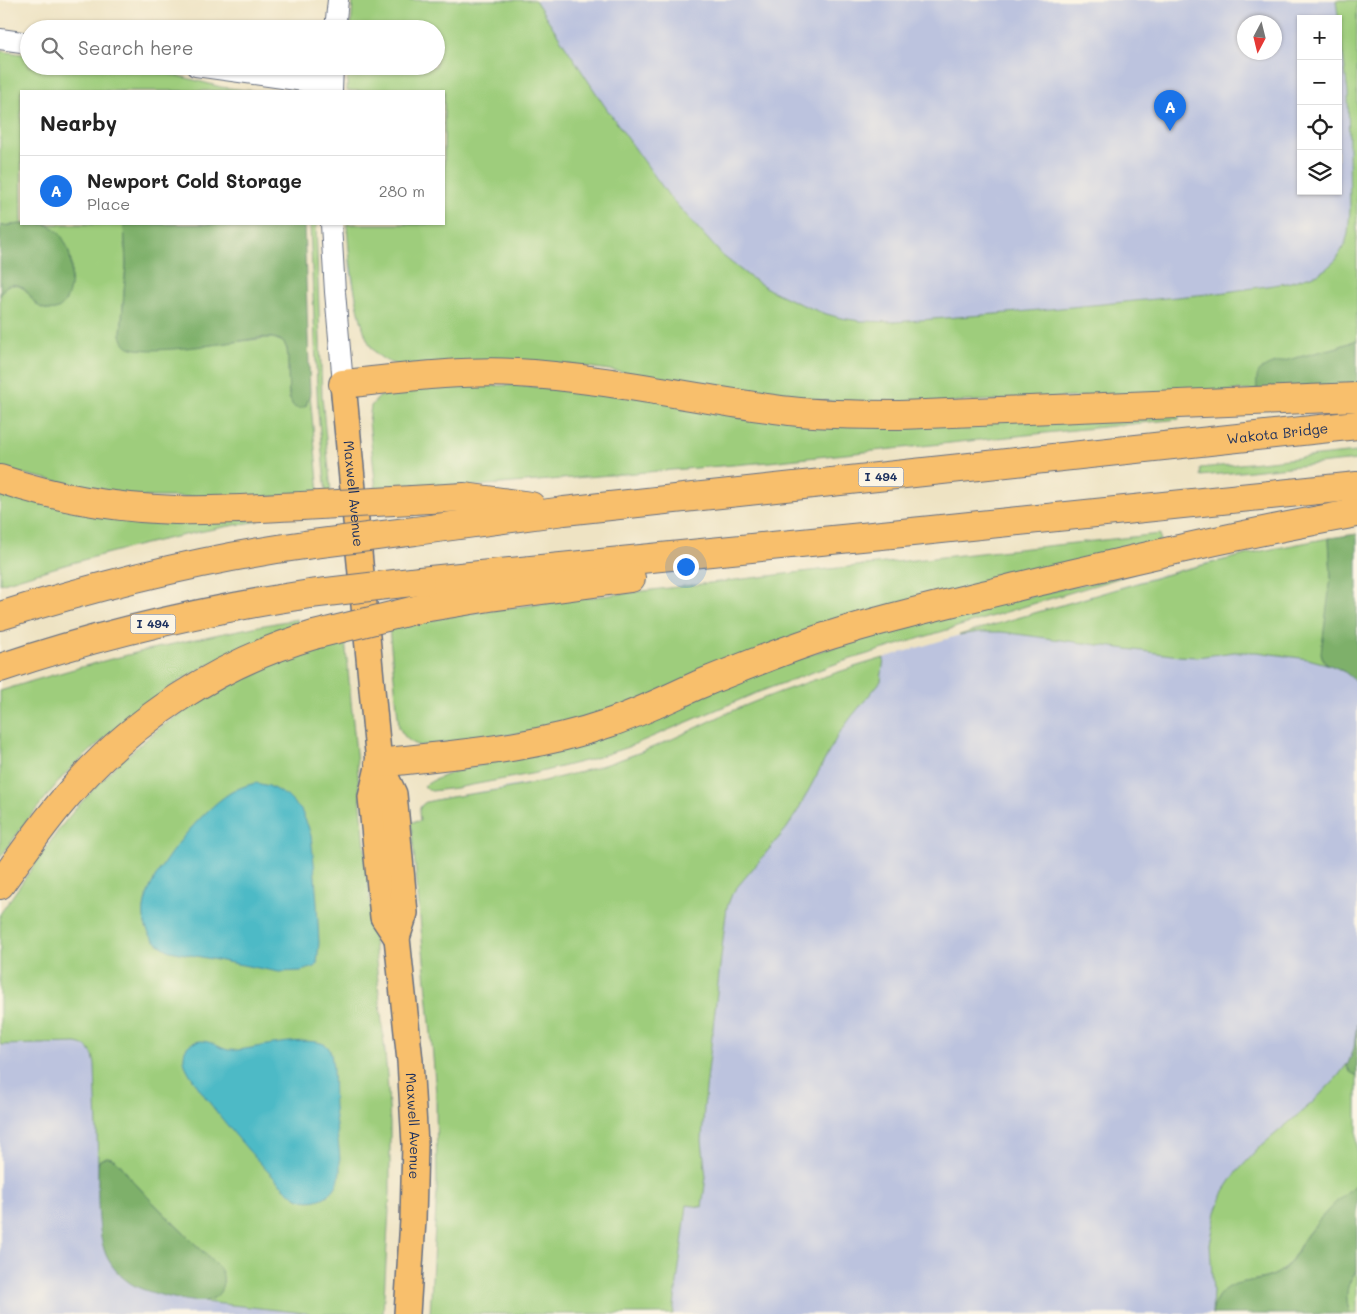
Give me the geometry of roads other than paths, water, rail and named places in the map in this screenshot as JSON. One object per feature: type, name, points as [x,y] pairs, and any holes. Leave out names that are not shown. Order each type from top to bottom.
[{"type":"highway","points":[[344,384],[445,374],[518,373],[785,410],[856,415],[900,415],[1357,397]]},
{"type":"highway","name":"Wakota Bridge","points":[[564,511],[1357,426]]},
{"type":"highway","points":[[0,479],[63,496],[131,507],[195,510],[464,497],[564,511]]},
{"type":"highway","name":"I 494","points":[[0,668],[87,641],[157,623],[227,608],[310,594],[420,580],[1357,486]]},
{"type":"highway","name":"I 494","points":[[0,616],[64,596],[229,557],[305,545],[564,511]]},
{"type":"highway","points":[[379,763],[501,750],[577,733],[628,716],[760,660],[832,635],[921,610],[1080,572],[1266,530],[1357,513]]},
{"type":"highway","points":[[0,885],[35,835],[66,796],[96,764],[148,719],[199,685],[234,666],[276,647],[314,635],[422,608],[687,571],[922,531]]},
{"type":"main road","name":"Maxwell Avenue","points":[[344,384],[379,763],[394,794],[405,913],[398,938],[410,1061],[414,1144],[413,1220],[407,1314]]},
{"type":"street","points":[[336,20],[338,0]]},
{"type":"street","points":[[0,39],[20,42]]},
{"type":"street","points":[[278,75],[332,81]]},
{"type":"street","name":"Maxwell Avenue","points":[[331,225],[335,292],[344,384]]},
{"type":"water","points":[[256,783],[269,786],[287,796],[301,810],[311,836],[319,943],[317,964],[314,967],[301,971],[279,972],[170,951],[153,939],[145,922],[144,908],[148,894],[165,861],[178,844],[191,828],[218,802],[236,790]]},
{"type":"water","points":[[200,1041],[228,1050],[303,1041],[322,1043],[328,1047],[333,1066],[334,1107],[340,1162],[337,1185],[329,1194],[318,1200],[306,1201],[300,1199],[289,1192],[255,1158],[217,1112],[189,1073],[184,1061],[185,1049],[192,1043]]},
{"type":"place","name":"Newport Cold Storage","points":[[1170,131]]}]
